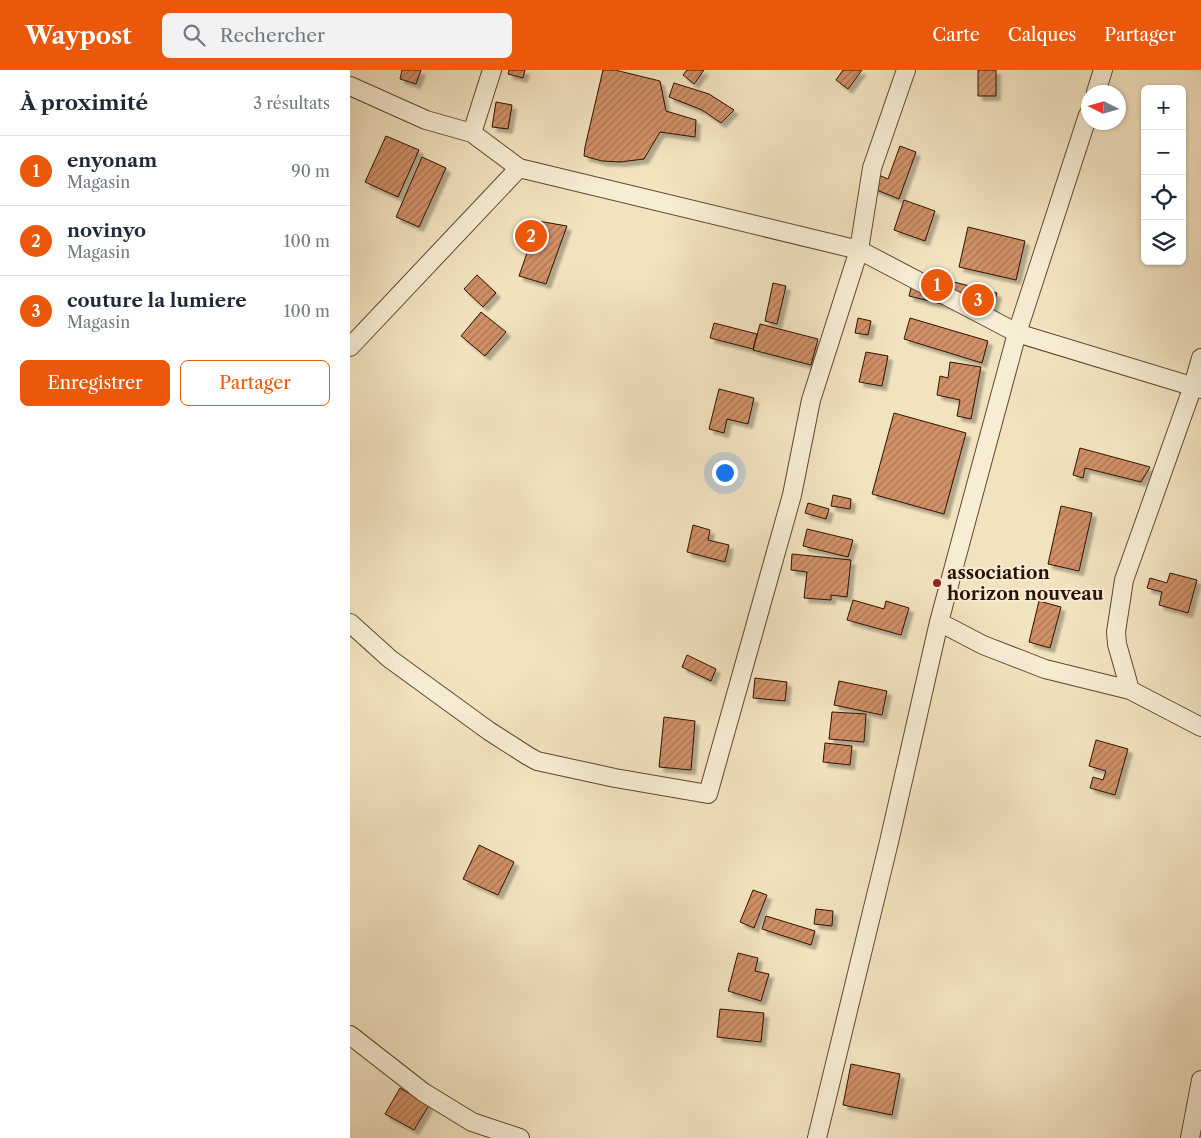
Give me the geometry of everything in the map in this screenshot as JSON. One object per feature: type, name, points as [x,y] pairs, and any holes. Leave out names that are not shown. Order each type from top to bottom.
[{"type":"street","points":[[472,133],[492,70]]},
{"type":"street","points":[[350,623],[390,659],[489,731],[528,756],[537,760],[615,778],[708,794],[792,495],[811,400],[859,250],[872,168],[906,70]]},
{"type":"street","points":[[1098,85],[1103,70]]},
{"type":"street","points":[[352,90],[426,120],[472,133],[519,168],[859,250],[1017,333],[1197,387]]},
{"type":"street","points":[[817,1138],[889,842],[939,622],[1017,333],[1083,130]]},
{"type":"street","points":[[350,347],[519,168]]},
{"type":"street","points":[[1130,690],[1117,644],[1116,632],[1124,580],[1197,387],[1201,358]]},
{"type":"street","points":[[939,622],[983,644],[1045,669],[1130,690],[1201,727]]},
{"type":"street","points":[[350,1035],[424,1092],[472,1122],[520,1138]]},
{"type":"street","points":[[1190,1138],[1201,1080]]},
{"type":"building","points":[[402,70],[421,70],[416,84],[400,79]]},
{"type":"building","points":[[509,70],[525,70],[523,78],[508,74]]},
{"type":"building","points":[[603,70],[615,70],[660,81],[666,111],[696,120],[695,137],[660,132],[644,159],[620,162],[602,161],[584,156]]},
{"type":"building","points":[[687,70],[704,70],[694,84],[683,75]]},
{"type":"building","points":[[843,70],[862,70],[848,89],[836,80]]},
{"type":"building","points":[[978,70],[996,70],[996,96],[978,96]]},
{"type":"building","points":[[674,83],[709,94],[734,110],[721,123],[702,110],[669,97]]},
{"type":"building","points":[[496,102],[512,105],[508,129],[492,127]]},
{"type":"building","points":[[386,136],[419,150],[398,197],[365,182]]},
{"type":"building","points":[[900,146],[916,152],[899,199],[869,187],[874,173],[888,179]]},
{"type":"building","points":[[422,157],[446,168],[419,227],[396,217]]},
{"type":"building","points":[[904,200],[935,211],[925,241],[894,230]]},
{"type":"building","points":[[538,221],[567,226],[546,284],[519,276]]},
{"type":"building","points":[[968,227],[1025,241],[1016,280],[959,267]]},
{"type":"building","points":[[915,272],[997,293],[991,316],[909,296]]},
{"type":"building","points":[[477,275],[496,293],[483,307],[464,289]]},
{"type":"building","points":[[773,283],[786,286],[777,324],[765,321]]},
{"type":"building","points":[[481,312],[506,332],[485,356],[461,336]]},
{"type":"building","points":[[858,318],[871,321],[868,335],[855,333]]},
{"type":"building","points":[[910,318],[988,341],[982,363],[904,339]]},
{"type":"building","points":[[714,323],[757,334],[753,349],[710,338]]},
{"type":"building","points":[[760,324],[818,339],[811,365],[753,350]]},
{"type":"building","points":[[866,352],[888,356],[882,386],[859,382]]},
{"type":"building","points":[[950,362],[981,367],[971,419],[957,416],[960,400],[937,395],[940,376],[948,378]]},
{"type":"building","points":[[719,389],[754,398],[748,424],[727,419],[724,433],[709,429]]},
{"type":"building","points":[[894,413],[966,433],[944,514],[872,494]]},
{"type":"building","points":[[1080,448],[1150,467],[1141,482],[1085,468],[1083,478],[1073,475]]},
{"type":"building","points":[[833,495],[851,499],[850,509],[831,506]]},
{"type":"building","points":[[808,503],[829,509],[826,519],[805,513]]},
{"type":"building","points":[[1061,506],[1092,513],[1079,571],[1048,564]]},
{"type":"building","points":[[693,525],[710,530],[708,540],[729,545],[725,562],[687,552]]},
{"type":"building","points":[[807,529],[853,540],[848,557],[803,546]]},
{"type":"building","points":[[792,554],[851,560],[847,597],[831,595],[831,600],[804,598],[807,572],[791,570]]},
{"type":"building","points":[[1170,573],[1197,580],[1188,613],[1159,605],[1162,592],[1147,588],[1150,578],[1167,583]]},
{"type":"building","points":[[853,600],[884,609],[886,601],[909,608],[901,635],[847,620]]},
{"type":"building","points":[[1039,601],[1061,607],[1050,648],[1029,642]]},
{"type":"building","points":[[687,655],[716,669],[711,681],[682,667]]},
{"type":"building","points":[[755,678],[787,682],[785,701],[753,698]]},
{"type":"building","points":[[839,681],[887,691],[882,715],[834,705]]},
{"type":"building","points":[[832,712],[866,714],[864,742],[829,739]]},
{"type":"building","points":[[664,717],[695,721],[691,770],[659,767]]},
{"type":"building","points":[[1096,740],[1128,749],[1115,795],[1090,788],[1093,777],[1103,780],[1106,771],[1089,766]]},
{"type":"building","points":[[825,743],[852,746],[850,765],[823,762]]},
{"type":"building","points":[[479,845],[514,862],[498,895],[463,879]]},
{"type":"building","points":[[753,890],[767,895],[754,928],[740,922]]},
{"type":"building","points":[[816,909],[833,911],[832,926],[814,924]]},
{"type":"building","points":[[766,916],[815,931],[811,945],[762,929]]},
{"type":"building","points":[[738,953],[758,958],[755,971],[769,974],[761,1001],[728,991]]},
{"type":"building","points":[[720,1009],[764,1013],[761,1042],[717,1037]]},
{"type":"building","points":[[851,1064],[900,1074],[892,1115],[843,1105]]},
{"type":"building","points":[[400,1088],[429,1105],[414,1130],[385,1114]]},
{"type":"place","name":"novinyo","points":[[531,236]]},
{"type":"place","name":"enyonam","points":[[937,285]]},
{"type":"place","name":"couture la lumiere","points":[[978,300]]},
{"type":"place","name":"association horizon nouveau","points":[[937,583]]}]
